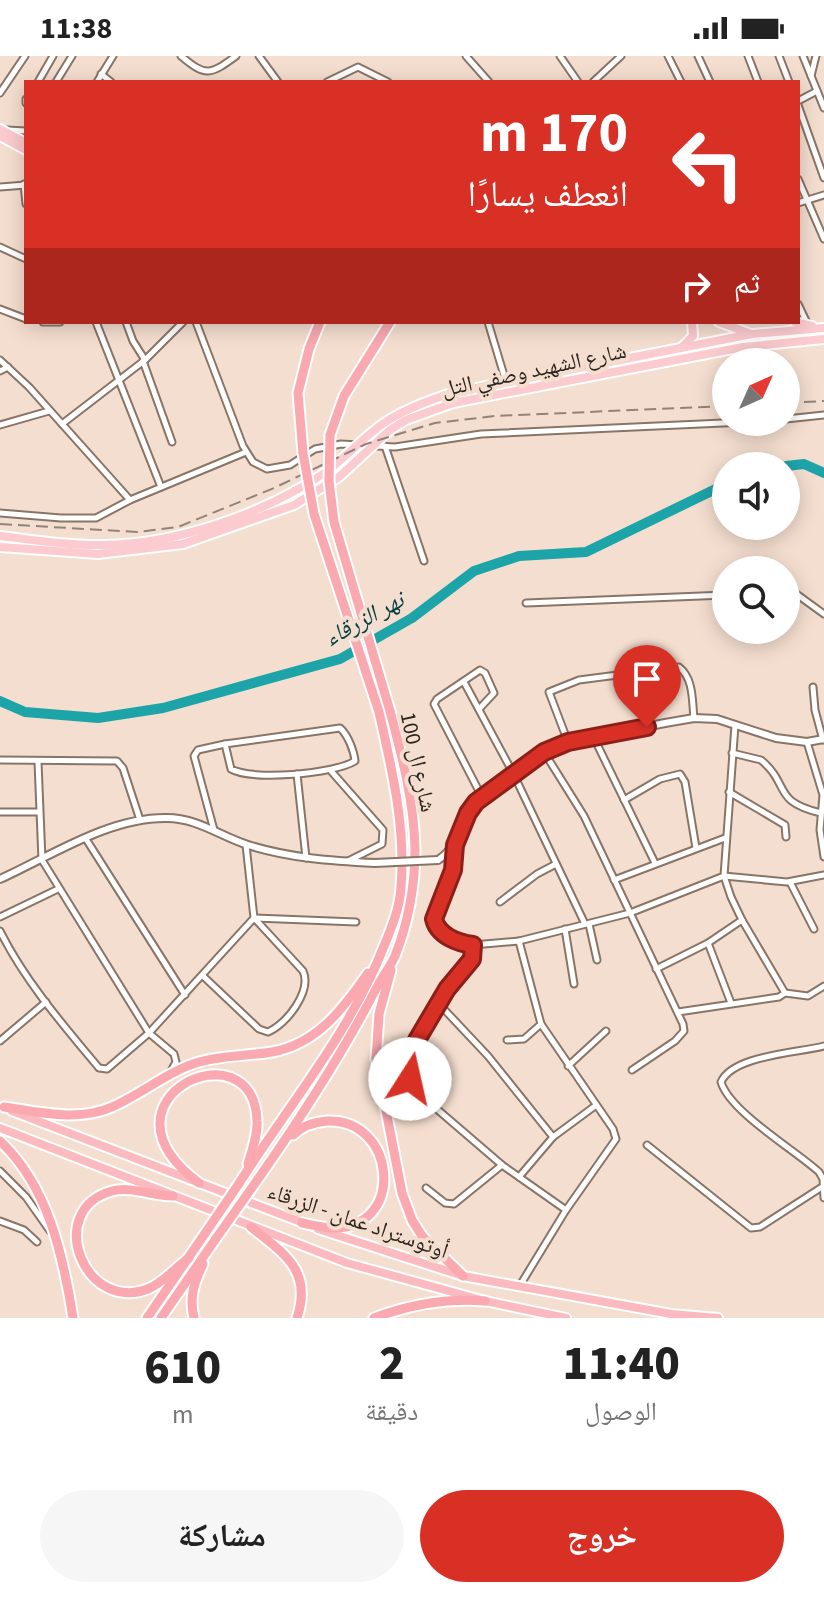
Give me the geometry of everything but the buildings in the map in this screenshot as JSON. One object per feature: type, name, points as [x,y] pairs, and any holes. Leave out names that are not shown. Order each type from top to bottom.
[{"type":"highway","name":"شارع ال 100","points":[[207,1251],[282,1145],[393,960],[404,930],[412,891],[415,851],[404,767],[314,514],[303,453],[298,393],[319,324]]},
{"type":"highway","name":"شارع ال 100","points":[[147,1318],[340,1034],[380,958],[398,910],[403,851],[384,712],[334,522],[329,481],[330,435],[344,396],[389,324]]},
{"type":"highway","points":[[2,1106],[66,1115],[95,1112],[113,1107],[196,1062],[293,1047],[311,1037],[341,1011],[380,958]]},
{"type":"highway","points":[[393,960],[380,1005],[376,1044],[402,1193],[408,1212],[422,1236],[463,1276]]},
{"type":"highway","points":[[199,1183],[171,1157],[163,1139],[161,1120],[169,1097],[186,1082],[200,1076],[221,1075],[229,1078],[243,1087],[253,1102],[257,1129],[246,1173]]},
{"type":"highway","name":"أوتوستراد عمان - الزرقاء","points":[[2,1106],[302,1223],[463,1276],[671,1314],[718,1318]]},
{"type":"highway","points":[[282,1145],[308,1125],[342,1122],[365,1135],[382,1162],[385,1180],[382,1194],[376,1207],[366,1217],[334,1228],[302,1223]]},
{"type":"highway","name":"أوتوستراد عمان - الزرقاء","points":[[0,1128],[347,1263],[485,1301],[565,1318]]},
{"type":"highway","points":[[0,1141],[32,1178],[42,1198],[55,1238],[73,1318]]},
{"type":"highway","points":[[173,1196],[127,1190],[100,1196],[89,1205],[80,1220],[77,1250],[86,1268],[100,1283],[129,1292],[158,1283],[189,1258]]},
{"type":"highway","points":[[251,1227],[284,1253],[294,1267],[302,1291],[297,1318]]},
{"type":"highway","points":[[161,1318],[207,1251]]},
{"type":"highway","points":[[194,1318],[191,1301],[193,1287],[207,1251]]},
{"type":"highway","points":[[374,1318],[428,1303],[485,1301]]},
{"type":"main road","points":[[1,132],[24,142]]},
{"type":"main road","points":[[1,132],[24,149]]},
{"type":"main road","points":[[800,323],[822,328]]},
{"type":"main road","points":[[678,350],[693,336],[692,324]]},
{"type":"main road","points":[[724,324],[770,342]]},
{"type":"main road","points":[[748,324],[752,334]]},
{"type":"main road","name":"شارع الشهيد وصفي التل","points":[[0,536],[102,545],[159,540],[228,520],[293,494],[329,470],[383,423],[424,402],[752,334],[822,328]]},
{"type":"main road","points":[[743,347],[752,334]]},
{"type":"main road","name":"شارع الشهيد وصفي التل","points":[[0,547],[98,554],[183,544],[294,505],[339,477],[371,445],[406,420],[453,403],[770,342],[824,339]]},
{"type":"street","points":[[0,93],[25,56]]},
{"type":"street","points":[[39,80],[53,56]]},
{"type":"street","points":[[57,80],[72,56]]},
{"type":"street","points":[[98,80],[113,56]]},
{"type":"street","points":[[181,56],[197,69],[207,72],[215,71],[236,56]]},
{"type":"street","points":[[259,56],[277,80]]},
{"type":"street","points":[[466,56],[487,80]]},
{"type":"street","points":[[560,56],[577,80]]},
{"type":"street","points":[[595,80],[621,56]]},
{"type":"street","points":[[668,56],[680,80]]},
{"type":"street","points":[[698,56],[709,80]]},
{"type":"street","points":[[748,56],[757,80]]},
{"type":"street","points":[[779,56],[788,80]]},
{"type":"street","points":[[803,56],[824,108]]},
{"type":"street","points":[[811,77],[816,56]]},
{"type":"street","points":[[331,80],[355,67],[384,80]]},
{"type":"street","points":[[101,74],[108,80]]},
{"type":"street","points":[[800,102],[817,91]]},
{"type":"street","points":[[800,109],[824,178]]},
{"type":"street","points":[[1,132],[24,131]]},
{"type":"street","points":[[0,187],[24,184]]},
{"type":"street","points":[[800,184],[824,239]]},
{"type":"street","points":[[800,202],[824,195]]},
{"type":"street","points":[[0,247],[24,258]]},
{"type":"street","points":[[800,308],[808,325]]},
{"type":"street","points":[[0,309],[24,318]]},
{"type":"street","points":[[97,324],[161,487]]},
{"type":"street","points":[[127,324],[144,360],[172,442]]},
{"type":"street","points":[[62,424],[144,360],[181,324]]},
{"type":"street","points":[[197,324],[246,452],[253,462],[263,468],[277,469],[290,465],[315,449],[360,443],[395,447],[481,434],[712,424]]},
{"type":"street","points":[[489,324],[506,383]]},
{"type":"street","points":[[0,360],[130,500]]},
{"type":"street","points":[[0,371],[8,367]]},
{"type":"street","points":[[0,425],[50,411]]},
{"type":"street","points":[[800,418],[824,415]]},
{"type":"street","points":[[385,446],[424,561]]},
{"type":"street","points":[[0,513],[96,518],[130,500],[246,452]]},
{"type":"street","points":[[526,603],[712,596]]},
{"type":"street","points":[[800,597],[824,614]]},
{"type":"street","points":[[568,742],[549,692],[579,680],[679,667],[689,682],[694,718]]},
{"type":"street","points":[[480,708],[493,698],[494,693],[485,673],[478,670],[434,704],[482,797]]},
{"type":"street","points":[[464,682],[480,708],[587,924],[597,960]]},
{"type":"street","points":[[813,687],[815,710],[824,740],[807,742],[776,738],[717,719],[694,718],[568,742],[544,752],[482,797],[468,813],[455,845],[453,870],[434,919],[440,931],[463,943],[519,941],[630,913],[724,876],[790,882],[824,875]]},
{"type":"street","points":[[735,724],[724,876],[742,920],[785,993]]},
{"type":"street","points":[[214,830],[194,756],[198,750],[225,744],[340,728],[345,733],[355,761],[331,771],[297,774],[233,771],[225,744]]},
{"type":"street","points":[[594,738],[655,863]]},
{"type":"street","points":[[807,742],[823,795],[820,830],[824,857]]},
{"type":"street","points":[[544,752],[584,816],[683,1024],[681,1036],[632,1070]]},
{"type":"street","points":[[732,753],[761,760],[789,801],[821,813]]},
{"type":"street","points":[[0,760],[117,761],[123,768],[140,820]]},
{"type":"street","points":[[38,762],[42,860],[149,1033],[174,1054],[176,1062],[169,1075]]},
{"type":"street","points":[[331,771],[383,830],[382,844],[347,862]]},
{"type":"street","points":[[297,774],[306,858]]},
{"type":"street","points":[[624,800],[660,779],[680,774],[685,782],[696,848]]},
{"type":"street","points":[[729,792],[785,825],[786,837]]},
{"type":"street","points":[[0,812],[39,812]]},
{"type":"street","points":[[0,879],[86,839],[140,820],[164,818],[185,819],[246,845],[306,858],[347,862],[438,860],[455,845]]},
{"type":"street","points":[[614,880],[726,837]]},
{"type":"street","points":[[86,839],[185,995]]},
{"type":"street","points":[[203,976],[259,1029],[268,1032],[278,1026],[304,994],[306,978],[303,971],[254,918],[246,845]]},
{"type":"street","points":[[500,902],[556,864]]},
{"type":"street","points":[[790,882],[814,929]]},
{"type":"street","points":[[0,917],[58,889]]},
{"type":"street","points":[[254,918],[356,922]]},
{"type":"street","points":[[0,931],[3,945],[102,1069],[109,1068],[149,1033],[254,918]]},
{"type":"street","points":[[656,969],[708,943],[742,920]]},
{"type":"street","points":[[565,929],[574,984]]},
{"type":"street","points":[[519,941],[541,1024],[613,1129],[616,1139],[566,1210],[519,1287]]},
{"type":"street","points":[[708,943],[731,1003]]},
{"type":"street","points":[[473,945],[472,959],[447,989],[413,1048],[410,1079],[423,1098],[502,1165],[566,1210]]},
{"type":"street","points":[[678,1012],[783,996],[785,993],[808,996],[824,986]]},
{"type":"street","points":[[1,1037],[46,1002]]},
{"type":"street","points":[[440,1005],[488,1056],[553,1137]]},
{"type":"street","points":[[507,1040],[524,1039],[541,1024]]},
{"type":"street","points":[[568,1066],[606,1031]]},
{"type":"street","points":[[824,1046],[753,1061],[730,1071],[721,1082],[739,1106],[819,1172],[824,1198]]},
{"type":"street","points":[[519,1177],[553,1137],[595,1106]]},
{"type":"street","points":[[647,1145],[751,1228],[760,1227],[823,1187]]},
{"type":"street","points":[[426,1188],[445,1203],[454,1204],[502,1165]]},
{"type":"street","points":[[0,1171],[26,1197],[55,1238]]},
{"type":"street","points":[[0,1221],[24,1230],[37,1242]]},
{"type":"waterway","name":"نهر الزرقاء","points":[[800,464],[824,473]]},
{"type":"waterway","name":"نهر الزرقاء","points":[[0,701],[25,712],[98,718],[163,708],[340,659],[412,618],[474,571],[519,556],[586,552],[712,491]]},
{"type":"railway","points":[[800,402],[824,401]]},
{"type":"railway","points":[[0,524],[137,532],[178,527],[274,488],[366,444],[435,423],[495,416],[712,407]]},
{"type":"route","points":[[410,1079],[410,1059],[417,1040],[447,989],[473,955],[473,945],[440,931],[434,919],[455,865],[455,845],[471,807],[544,752],[568,742],[647,727]]}]
